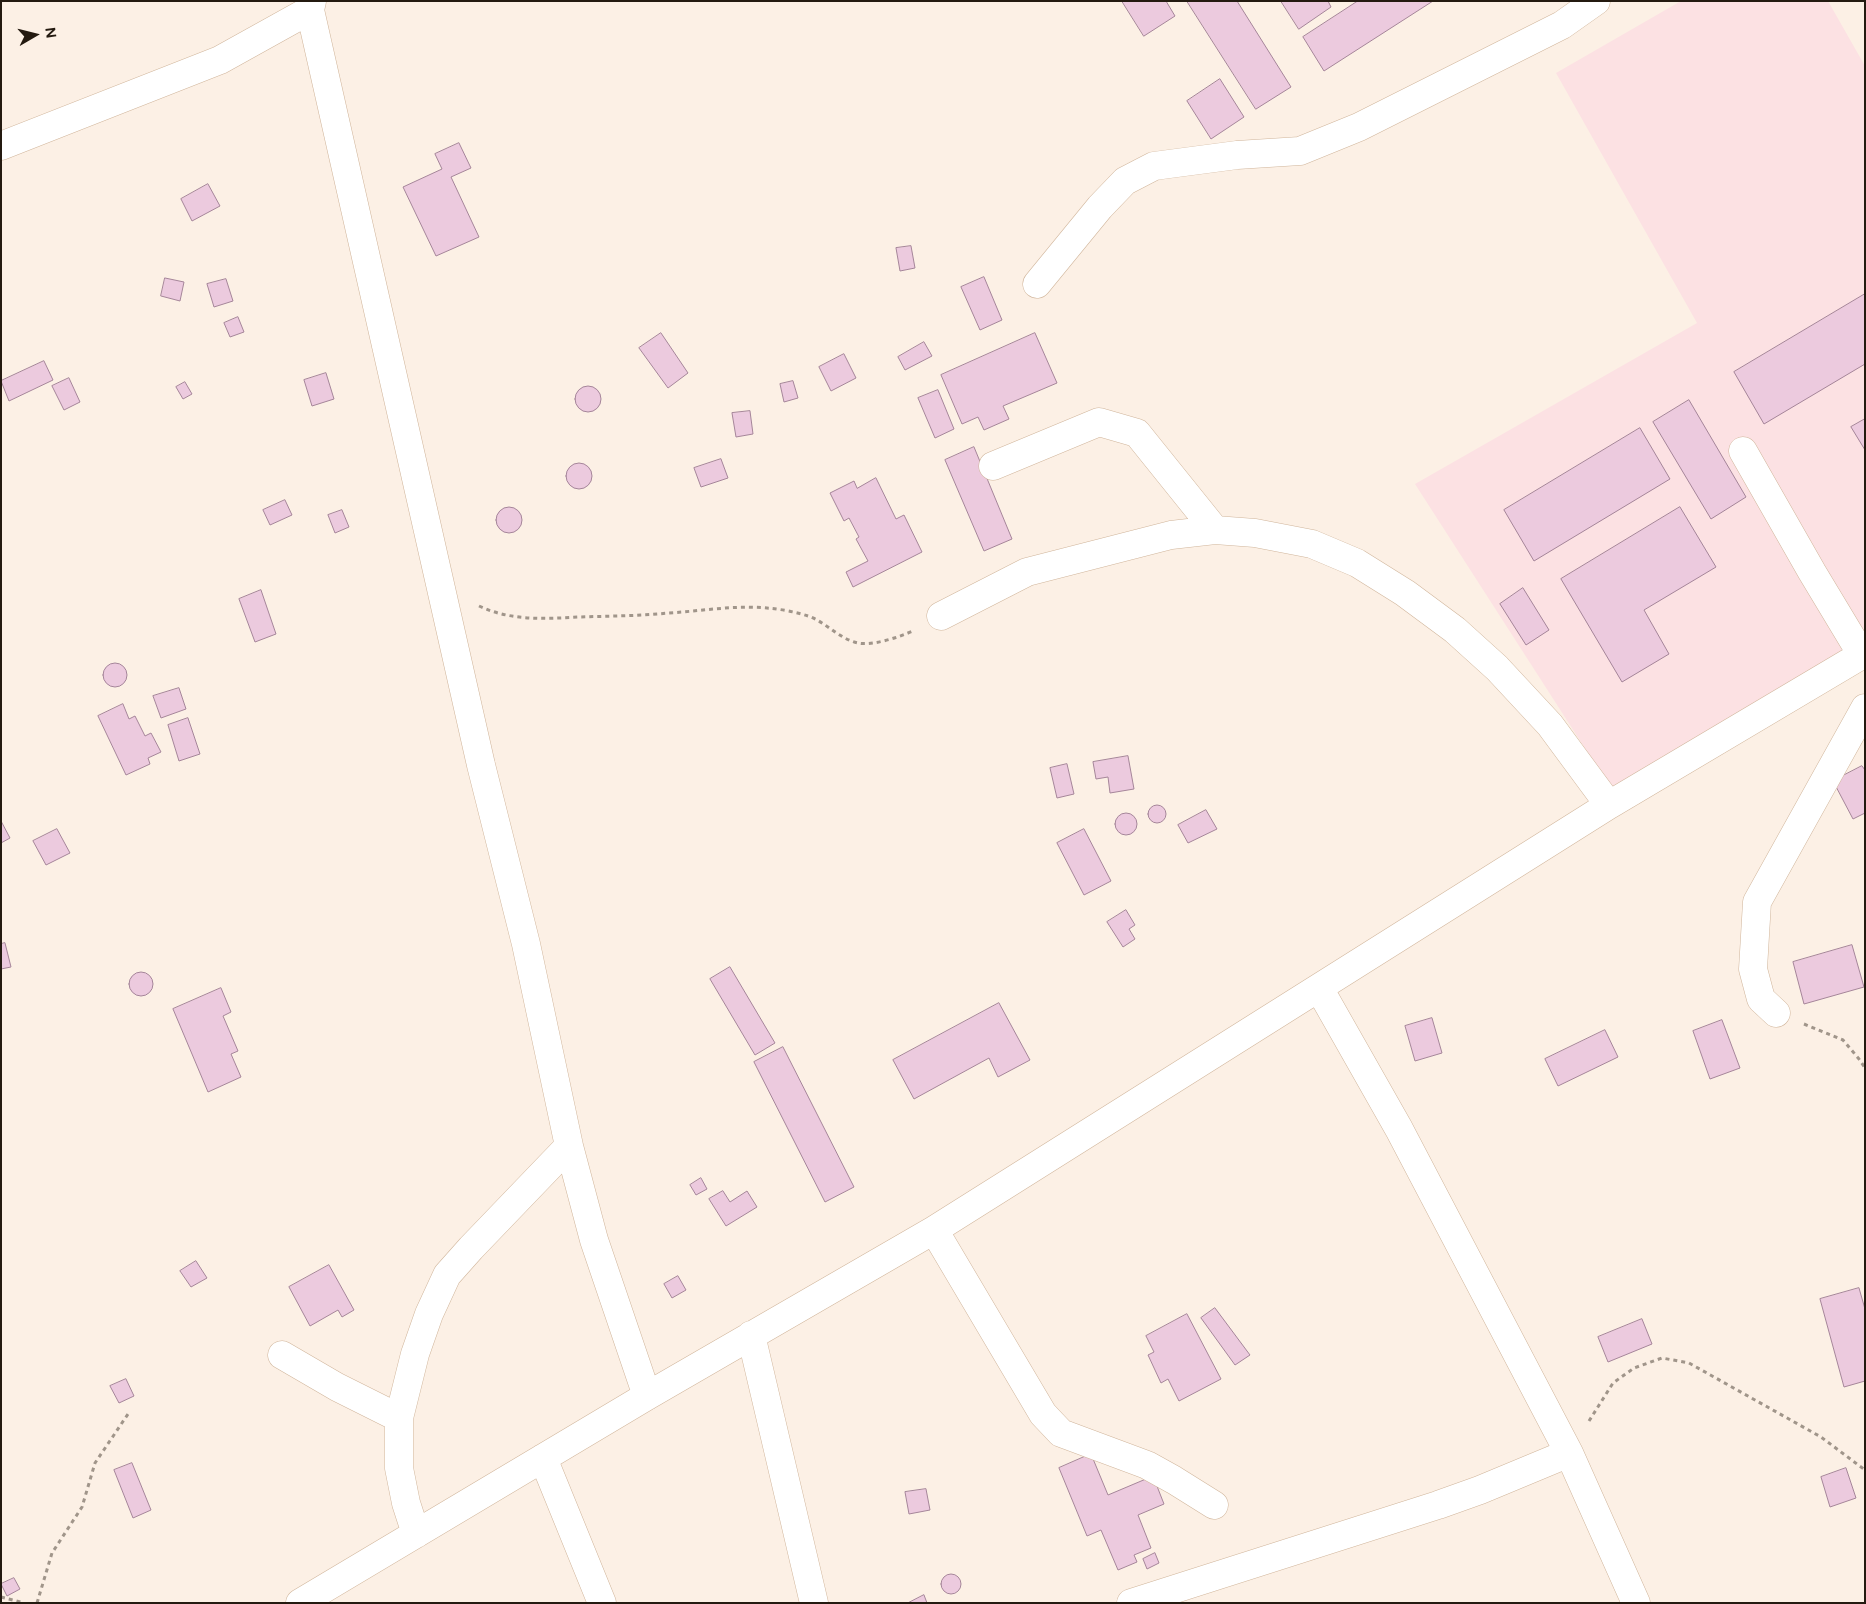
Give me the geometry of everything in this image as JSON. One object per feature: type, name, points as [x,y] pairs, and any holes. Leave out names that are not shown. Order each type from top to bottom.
[{"type":"street","points":[[1037,284],[1100,207],[1125,181],[1154,166],[1237,155],[1300,151],[1358,127],[1562,25],[1596,1]]},
{"type":"street","points":[[1,146],[220,60],[311,5],[438,580],[481,765],[526,944],[569,1146],[594,1240],[647,1396]]},
{"type":"street","points":[[993,466],[1099,422],[1137,433],[1215,530]]},
{"type":"street","points":[[300,1603],[647,1396],[934,1230],[1609,805],[1864,654],[1812,572],[1744,451]]},
{"type":"street","points":[[941,616],[1027,572],[1171,535],[1215,530],[1255,533],[1312,544],[1357,564],[1406,593],[1456,630],[1497,668],[1550,725],[1609,805]]},
{"type":"street","points":[[1776,1013],[1761,999],[1753,969],[1757,902],[1865,708]]},
{"type":"street","points":[[1319,988],[1399,1129],[1569,1453],[1636,1603]]},
{"type":"street","points":[[416,1534],[406,1503],[399,1468],[399,1418],[415,1354],[429,1314],[447,1275],[569,1146]]},
{"type":"street","points":[[934,1230],[1043,1414],[1062,1433],[1147,1465],[1214,1505]]},
{"type":"street","points":[[751,1335],[814,1603]]},
{"type":"street","points":[[282,1355],[337,1387],[399,1418]]},
{"type":"street","points":[[1131,1603],[1438,1505],[1480,1490],[1569,1453]]},
{"type":"street","points":[[543,1458],[602,1603]]},
{"type":"path","points":[[438,580],[474,603],[491,611],[515,618],[668,613],[725,607],[768,608],[809,616],[841,636],[858,643],[878,642],[899,637],[925,626],[941,616]]},
{"type":"path","points":[[1776,1013],[1843,1040],[1865,1068]]},
{"type":"path","points":[[1569,1453],[1613,1383],[1634,1368],[1662,1358],[1689,1363],[1820,1438],[1865,1470]]},
{"type":"path","points":[[37,1603],[52,1552],[82,1507],[94,1463],[128,1414]]},
{"type":"path","points":[[1,1597],[24,1603]]},
{"type":"shaded area","points":[[1681,1],[1828,1],[1865,66],[1865,641],[1615,795],[1415,484],[1697,323],[1556,73]]},
{"type":"building","points":[[1122,1],[1166,1],[1175,16],[1144,36]]},
{"type":"building","points":[[1187,1],[1237,1],[1291,87],[1256,109]]},
{"type":"building","points":[[1281,1],[1328,1],[1331,7],[1299,29]]},
{"type":"building","points":[[1358,1],[1433,1],[1324,71],[1303,37]]},
{"type":"building","points":[[1220,79],[1244,117],[1211,139],[1187,101]]},
{"type":"building","points":[[459,143],[471,168],[451,177],[479,237],[436,256],[403,187],[442,169],[435,154]]},
{"type":"building","points":[[208,184],[220,206],[192,221],[181,199]]},
{"type":"building","points":[[911,246],[915,268],[900,271],[896,248]]},
{"type":"building","points":[[984,277],[1002,320],[980,330],[961,287]]},
{"type":"building","points":[[165,278],[184,282],[180,301],[161,296]]},
{"type":"building","points":[[226,279],[233,301],[214,307],[207,284]]},
{"type":"building","points":[[1865,294],[1865,364],[1764,424],[1734,372]]},
{"type":"building","points":[[238,317],[244,332],[230,337],[224,323]]},
{"type":"building","points":[[661,333],[688,373],[668,388],[639,348]]},
{"type":"building","points":[[1035,333],[1057,383],[1003,406],[1009,419],[984,430],[978,417],[962,424],[941,375]]},
{"type":"building","points":[[924,342],[932,356],[905,370],[898,357]]},
{"type":"building","points":[[844,354],[856,378],[831,391],[819,367]]},
{"type":"building","points":[[44,361],[53,380],[9,401],[1,381]]},
{"type":"building","points":[[326,373],[334,399],[312,406],[304,380]]},
{"type":"building","points":[[69,378],[80,402],[64,410],[52,386]]},
{"type":"building","points":[[793,381],[798,398],[784,402],[780,384]]},
{"type":"building","points":[[185,382],[192,394],[183,399],[176,387]]},
{"type":"building","points":[[588,386],[597,390],[601,399],[597,408],[588,412],[579,408],[575,399],[579,390]]},
{"type":"building","points":[[938,390],[954,429],[935,438],[918,398]]},
{"type":"building","points":[[1689,400],[1746,497],[1711,519],[1653,422]]},
{"type":"building","points":[[750,411],[753,434],[736,437],[732,413]]},
{"type":"building","points":[[1865,419],[1865,450],[1851,427]]},
{"type":"building","points":[[1640,428],[1670,479],[1534,561],[1504,510]]},
{"type":"building","points":[[974,447],[1012,539],[984,551],[945,460]]},
{"type":"building","points":[[721,459],[728,478],[701,487],[694,468]]},
{"type":"building","points":[[579,463],[588,467],[592,476],[588,485],[579,489],[570,485],[566,476],[570,467]]},
{"type":"building","points":[[876,478],[896,519],[904,515],[922,552],[853,587],[846,572],[868,561],[856,539],[859,537],[849,518],[844,521],[830,493],[854,481],[857,488]]},
{"type":"building","points":[[285,500],[292,515],[270,525],[263,510]]},
{"type":"building","points":[[509,507],[518,511],[522,520],[518,529],[509,533],[500,529],[496,520],[500,511]]},
{"type":"building","points":[[1680,507],[1716,567],[1644,610],[1669,654],[1622,682],[1561,579]]},
{"type":"building","points":[[342,510],[349,527],[335,533],[328,515]]},
{"type":"building","points":[[1523,588],[1549,630],[1526,645],[1500,604]]},
{"type":"building","points":[[261,590],[276,634],[255,642],[239,599]]},
{"type":"building","points":[[115,663],[120,664],[126,670],[126,680],[120,686],[115,687],[110,686],[104,680],[103,675],[104,670],[110,664]]},
{"type":"building","points":[[179,688],[186,709],[161,718],[153,696]]},
{"type":"building","points":[[123,704],[129,719],[135,716],[145,736],[151,733],[161,752],[148,758],[150,764],[126,775],[98,716]]},
{"type":"building","points":[[188,718],[200,754],[179,761],[168,725]]},
{"type":"building","points":[[1128,756],[1134,789],[1110,793],[1108,777],[1096,779],[1093,762]]},
{"type":"building","points":[[1067,764],[1074,794],[1057,798],[1050,768]]},
{"type":"building","points":[[1862,766],[1865,770],[1865,813],[1853,819],[1833,781]]},
{"type":"building","points":[[1153,805],[1161,805],[1166,810],[1164,821],[1153,823],[1148,818],[1148,810]]},
{"type":"building","points":[[1206,810],[1217,829],[1188,843],[1178,825]]},
{"type":"building","points":[[1126,813],[1136,820],[1137,824],[1130,834],[1126,835],[1116,828],[1115,824],[1122,814]]},
{"type":"building","points":[[1,821],[10,838],[1,843]]},
{"type":"building","points":[[57,829],[70,853],[46,865],[33,841]]},
{"type":"building","points":[[1084,829],[1111,881],[1084,895],[1057,843]]},
{"type":"building","points":[[1126,910],[1135,925],[1129,929],[1135,939],[1123,947],[1107,922]]},
{"type":"building","points":[[5,943],[11,967],[1,969],[1,944]]},
{"type":"building","points":[[1852,945],[1864,987],[1804,1004],[1793,962]]},
{"type":"building","points":[[730,967],[775,1043],[755,1055],[710,979]]},
{"type":"building","points":[[141,972],[146,973],[152,979],[152,989],[146,995],[141,996],[136,995],[130,989],[129,984],[130,979],[136,973]]},
{"type":"building","points":[[221,988],[231,1012],[223,1016],[238,1051],[231,1054],[241,1077],[208,1092],[173,1009]]},
{"type":"building","points":[[999,1003],[1030,1060],[998,1077],[989,1058],[914,1099],[893,1060]]},
{"type":"building","points":[[1432,1018],[1442,1053],[1415,1061],[1405,1026]]},
{"type":"building","points":[[1722,1020],[1740,1068],[1710,1079],[1693,1031]]},
{"type":"building","points":[[1605,1030],[1618,1057],[1558,1086],[1545,1059]]},
{"type":"building","points":[[783,1047],[854,1187],[825,1202],[754,1062]]},
{"type":"building","points":[[701,1178],[707,1189],[696,1195],[690,1185]]},
{"type":"building","points":[[723,1191],[730,1202],[747,1191],[757,1207],[726,1226],[709,1199]]},
{"type":"building","points":[[196,1261],[207,1278],[191,1287],[180,1271]]},
{"type":"building","points":[[329,1265],[354,1310],[342,1317],[338,1310],[310,1326],[289,1287]]},
{"type":"building","points":[[678,1276],[686,1290],[672,1298],[664,1284]]},
{"type":"building","points":[[1859,1288],[1865,1309],[1865,1381],[1844,1387],[1820,1299]]},
{"type":"building","points":[[1215,1308],[1250,1355],[1235,1365],[1201,1318]]},
{"type":"building","points":[[1187,1314],[1221,1379],[1179,1401],[1168,1379],[1161,1383],[1148,1355],[1154,1352],[1146,1336]]},
{"type":"building","points":[[1642,1319],[1652,1344],[1608,1362],[1598,1337]]},
{"type":"building","points":[[126,1379],[134,1396],[119,1403],[110,1386]]},
{"type":"building","points":[[1091,1454],[1108,1495],[1153,1476],[1164,1504],[1138,1515],[1151,1548],[1134,1555],[1137,1562],[1118,1570],[1101,1530],[1087,1536],[1059,1468]]},
{"type":"building","points":[[132,1463],[151,1510],[133,1518],[114,1470]]},
{"type":"building","points":[[1846,1468],[1856,1498],[1830,1507],[1821,1477]]},
{"type":"building","points":[[926,1489],[930,1510],[909,1514],[905,1492]]},
{"type":"building","points":[[1155,1553],[1159,1563],[1147,1569],[1143,1559]]},
{"type":"building","points":[[951,1574],[958,1577],[961,1584],[958,1591],[951,1594],[944,1591],[941,1584],[944,1577]]},
{"type":"building","points":[[14,1578],[20,1589],[7,1596],[1,1584]]},
{"type":"building","points":[[924,1595],[927,1603],[908,1603]]}]
